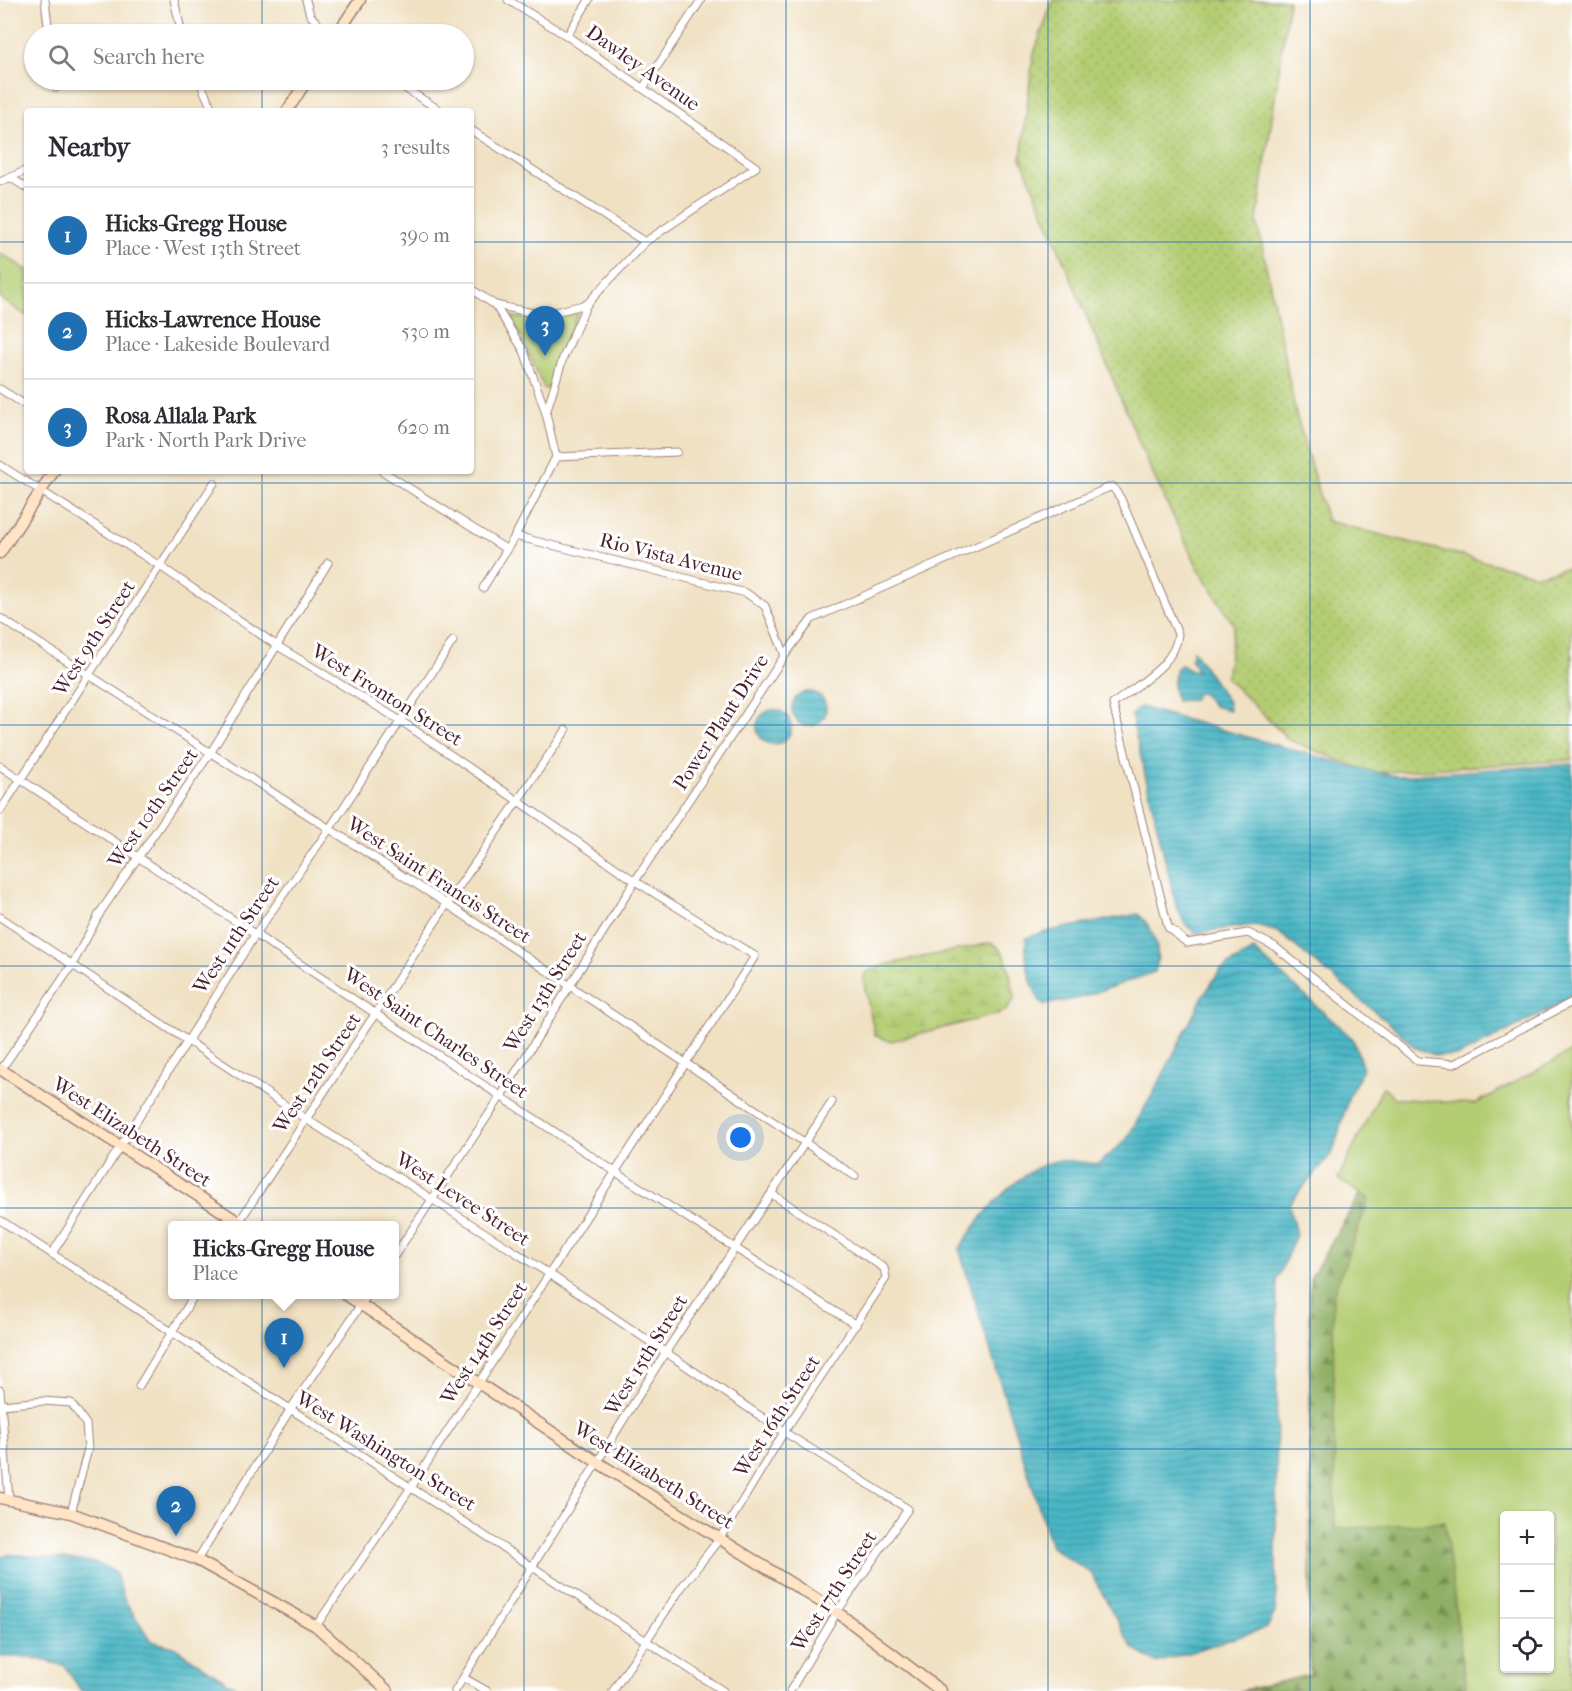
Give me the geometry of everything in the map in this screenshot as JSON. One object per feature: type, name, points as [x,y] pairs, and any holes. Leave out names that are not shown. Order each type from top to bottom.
[{"type":"street","points":[[45,0],[48,24]]},
{"type":"street","points":[[174,0],[180,24]]},
{"type":"street","points":[[306,0],[310,15],[318,24]]},
{"type":"street","points":[[344,24],[360,0]]},
{"type":"street","name":"Dawley Avenue","points":[[508,0],[567,36],[756,167],[645,242]]},
{"type":"street","points":[[567,36],[589,0]]},
{"type":"street","points":[[643,88],[701,0]]},
{"type":"street","points":[[204,90],[212,108]]},
{"type":"street","points":[[289,108],[301,90]]},
{"type":"street","points":[[408,90],[436,108]]},
{"type":"street","points":[[474,132],[645,242],[587,304],[563,358],[546,413]]},
{"type":"street","points":[[0,182],[24,172]]},
{"type":"street","points":[[11,178],[24,186]]},
{"type":"street","points":[[474,291],[495,305],[543,315],[587,304]]},
{"type":"street","points":[[483,588],[515,536],[556,457],[546,413],[524,351],[495,305]]},
{"type":"street","points":[[0,389],[24,404]]},
{"type":"street","points":[[556,457],[677,452]]},
{"type":"street","name":"West Fronton Street","points":[[0,465],[160,566],[276,645],[401,721],[635,881],[755,956]]},
{"type":"street","points":[[0,553],[52,474]]},
{"type":"street","points":[[387,474],[506,549]]},
{"type":"street","name":"West 9th Street","points":[[0,812],[214,483]]},
{"type":"street","name":"Power Plant Drive","points":[[686,808],[785,655],[812,619],[1112,486],[1125,509],[1178,634],[1178,646],[1169,659],[1113,704],[1168,927],[1187,943],[1248,933],[1274,946],[1418,1061],[1454,1064],[1572,1002]]},
{"type":"street","name":"Rio Vista Avenue","points":[[515,536],[746,592],[765,606],[785,655]]},
{"type":"street","name":"West 10th Street","points":[[1,1069],[72,964],[101,911],[211,753],[328,563]]},
{"type":"street","name":"West Saint Francis Street","points":[[0,618],[447,904],[855,1176]]},
{"type":"street","name":"West 11th Street","points":[[53,1252],[255,935],[330,828],[453,641]]},
{"type":"street","name":"West 12th Street","points":[[243,1221],[306,1119],[447,904],[566,730]]},
{"type":"street","name":"West Saint Charles Street","points":[[0,766],[614,1171],[856,1325]]},
{"type":"street","name":"West 13th Street","points":[[399,1249],[501,1096],[568,985],[635,881],[686,808]]},
{"type":"street","name":"West Levee Street","points":[[0,916],[306,1119],[434,1198],[548,1273],[784,1432],[908,1509]]},
{"type":"street","name":"West 14th Street","points":[[316,1626],[412,1486],[614,1171],[688,1063],[755,956]]},
{"type":"street","name":"West Elizabeth Street","points":[[1,1069],[236,1221]]},
{"type":"street","name":"West 15th Street","points":[[455,1691],[665,1353],[807,1143],[832,1102]]},
{"type":"street","name":"West 16th Street","points":[[613,1691],[681,1588],[720,1538],[784,1432],[886,1278],[884,1268],[772,1194]]},
{"type":"street","name":"West Washington Street","points":[[0,1220],[53,1252],[290,1410],[532,1564],[646,1642],[723,1691]]},
{"type":"street","points":[[139,1386],[192,1299]]},
{"type":"street","name":"West Elizabeth Street","points":[[352,1299],[597,1462],[837,1612],[941,1691]]},
{"type":"street","points":[[197,1560],[290,1410],[365,1299]]},
{"type":"street","points":[[0,1390],[5,1499],[71,1513],[197,1560],[316,1626],[388,1691]]},
{"type":"street","points":[[2,1405],[43,1401],[71,1404],[86,1424],[88,1449],[71,1513]]},
{"type":"street","name":"West 17th Street","points":[[790,1691],[837,1612],[908,1509]]},
{"type":"street","points":[[464,1678],[487,1691]]},
{"type":"green space","points":[[1053,0],[1289,0],[1257,221],[1296,414],[1327,521],[1537,575],[1572,567],[1572,760],[1371,773],[1289,740],[1226,678],[1234,625],[1198,568],[1148,464],[1021,158],[1033,56]]},
{"type":"green space","points":[[0,253],[24,268],[24,314],[0,298]]},
{"type":"green space","points":[[578,313],[561,349],[549,388],[544,389],[523,340],[510,317],[543,320]]},
{"type":"green space","points":[[991,943],[1002,952],[1010,975],[1015,998],[1007,1010],[891,1041],[875,1036],[863,979],[867,972],[884,965]]},
{"type":"green space","points":[[1572,1051],[1572,1691],[1466,1691],[1445,1522],[1335,1529],[1333,1295],[1369,1199],[1338,1179],[1383,1087],[1394,1098],[1475,1104]]},
{"type":"green space","points":[[1572,1074],[1572,1691],[1240,1691],[1310,1675],[1310,1279],[1397,1132],[1466,1122]]},
{"type":"water","points":[[1193,650],[1228,702],[1229,710],[1214,706],[1203,694],[1197,693],[1194,699],[1176,701],[1173,687],[1176,669],[1181,665],[1192,671],[1197,670],[1191,659]]},
{"type":"water","points":[[809,692],[821,697],[826,709],[821,721],[809,726],[797,721],[792,709],[797,697]]},
{"type":"water","points":[[1140,707],[1362,769],[1396,776],[1572,764],[1572,998],[1459,1056],[1437,1056],[1414,1047],[1396,1029],[1278,932],[1254,925],[1195,933],[1186,925],[1176,906],[1131,715]]},
{"type":"water","points":[[774,710],[786,715],[791,727],[786,739],[774,744],[762,739],[757,727],[762,715]]},
{"type":"water","points":[[1138,914],[1144,919],[1155,941],[1158,957],[1155,972],[1080,998],[1043,1005],[1029,973],[1026,938],[1044,932]]},
{"type":"water","points":[[1254,950],[1353,1039],[1363,1069],[1349,1096],[1333,1152],[1289,1204],[1296,1235],[1277,1280],[1276,1610],[1267,1628],[1156,1663],[1132,1648],[1091,1573],[1051,1547],[959,1249],[987,1211],[1024,1176],[1057,1161],[1098,1164],[1126,1140],[1156,1088],[1202,998],[1220,970]]},
{"type":"water","points":[[7,1554],[94,1562],[115,1571],[124,1599],[151,1641],[174,1647],[241,1691],[81,1691],[65,1666],[30,1657],[0,1657],[0,1557]]},
{"type":"place","name":"Rosa Allala Park","points":[[545,356]]},
{"type":"place","name":"Hicks-Gregg House","points":[[284,1368]]},
{"type":"place","name":"Hicks-Lawrence House","points":[[176,1536]]}]
